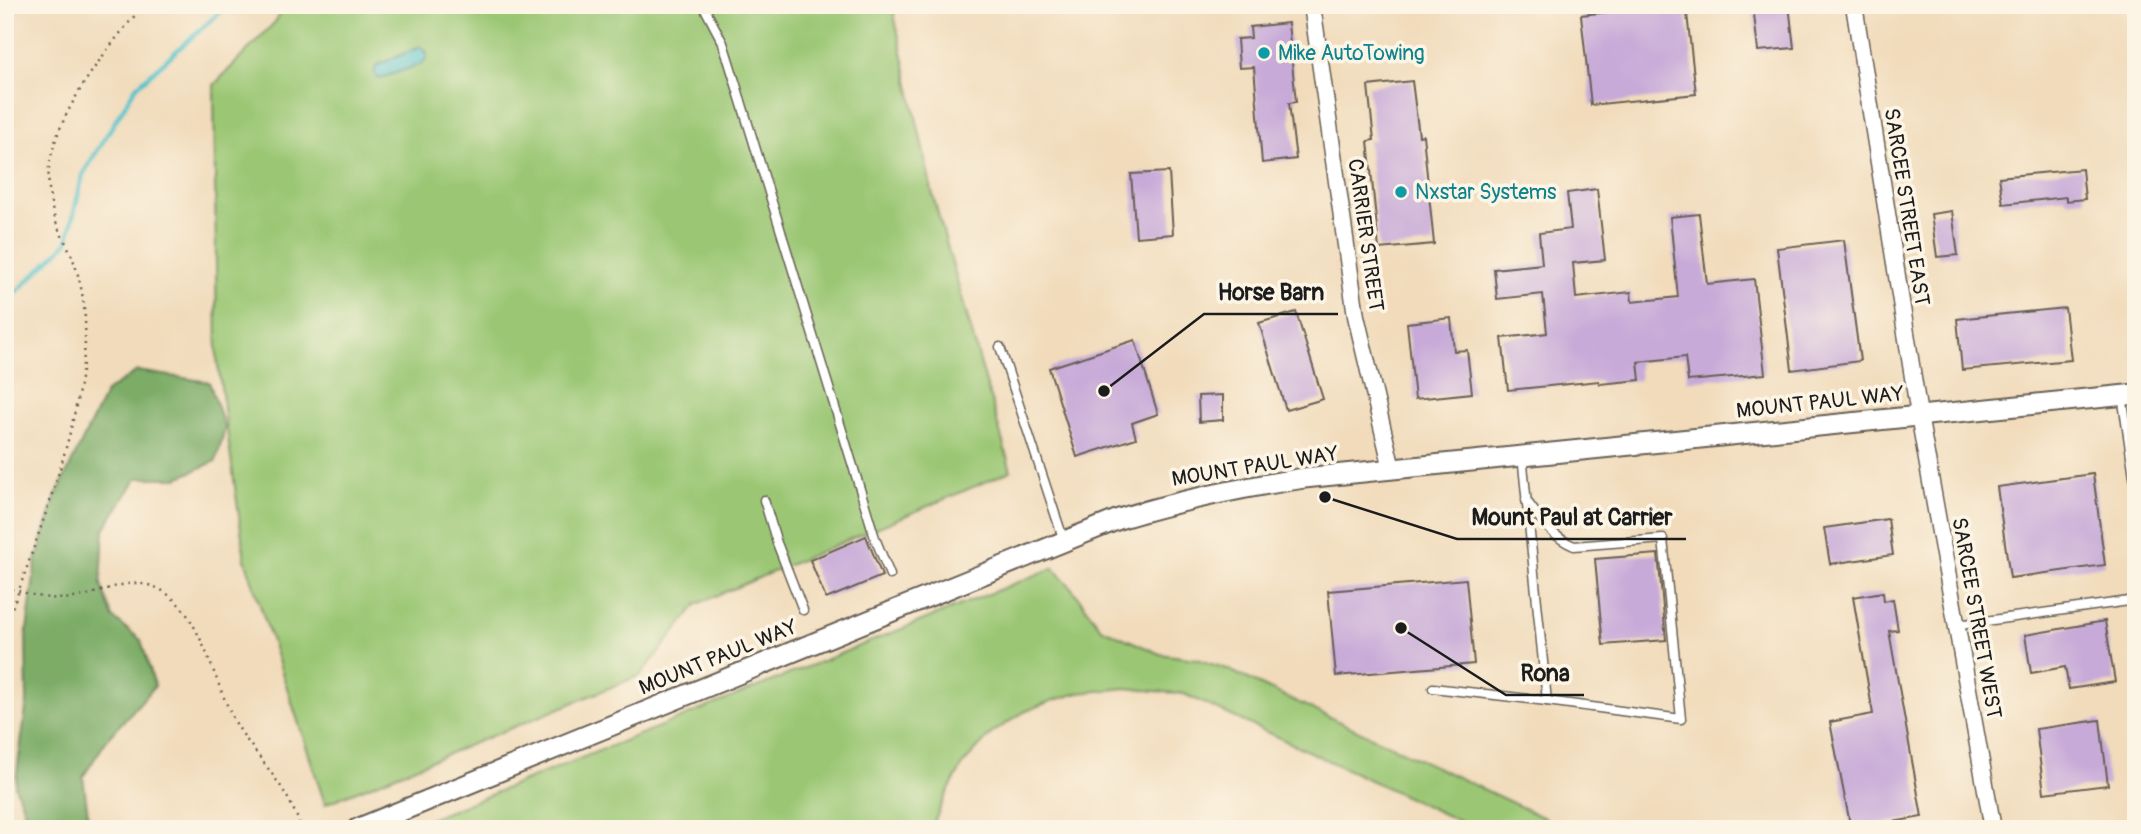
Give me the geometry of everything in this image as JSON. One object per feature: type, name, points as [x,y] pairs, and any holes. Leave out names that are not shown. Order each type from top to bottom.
[{"type":"street","name":"CARRIER STREET","points":[[1312,5],[1356,316],[1392,469]]},
{"type":"street","name":"SARCEE STREET EAST","points":[[1854,5],[1919,415]]},
{"type":"street","name":"MOUNT PAUL WAY","points":[[357,829],[1063,541],[1131,515],[1228,490],[1304,478],[2129,394]]},
{"type":"street","name":"SARCEE STREET WEST","points":[[1919,415],[1993,829]]},
{"type":"lane","points":[[703,5],[726,52],[875,538],[890,575]]},
{"type":"lane","points":[[1000,347],[1063,541]]},
{"type":"lane","points":[[2129,394],[2136,490]]},
{"type":"lane","points":[[1522,455],[1547,701]]},
{"type":"lane","points":[[764,500],[777,543],[803,610]]},
{"type":"lane","points":[[1433,688],[1681,719],[1663,539],[1574,546],[1563,542],[1548,529],[1526,500]]},
{"type":"lane","points":[[1957,625],[2136,600]]},
{"type":"path","points":[[5,627],[54,487],[77,404],[84,362],[86,320],[81,284],[71,254],[57,226],[51,202],[49,169],[60,130],[88,79],[108,48],[144,5]]},
{"type":"path","points":[[5,586],[57,598],[79,597],[111,586],[130,583],[153,586],[174,600],[191,620],[234,719],[291,803],[302,829]]},
{"type":"green space","points":[[283,5],[892,5],[933,196],[1011,471],[697,604],[641,675],[325,804],[245,559],[217,358],[214,85],[276,21]]},
{"type":"green space","points":[[137,371],[209,382],[225,428],[216,461],[178,478],[137,478],[104,529],[101,584],[113,618],[141,640],[155,686],[108,738],[83,777],[90,829],[31,829],[15,786],[27,701],[26,638],[36,561],[56,495],[106,392]]},
{"type":"green space","points":[[1053,568],[1101,628],[1160,654],[1196,659],[1227,669],[1568,829],[1476,829],[1184,694],[1126,688],[1079,693],[1051,701],[1024,712],[992,733],[964,763],[931,829],[405,829]]},
{"type":"water","points":[[420,47],[426,51],[427,58],[422,64],[378,79],[374,73],[377,65]]},
{"type":"building","points":[[1686,5],[1696,94],[1591,105],[1581,15]]},
{"type":"building","points":[[1753,5],[1789,5],[1794,48],[1758,51]]},
{"type":"building","name":"Mike AutoTowing","points":[[1288,23],[1296,102],[1289,103],[1296,159],[1262,163],[1254,67],[1239,68],[1237,39],[1251,38],[1250,27]]},
{"type":"building","name":"Nxstar Systems","points":[[1412,81],[1419,136],[1423,135],[1434,244],[1379,249],[1368,141],[1374,140],[1368,86]]},
{"type":"building","points":[[2082,169],[2085,199],[2066,201],[2066,197],[2003,204],[1999,177]]},
{"type":"building","points":[[1169,172],[1173,234],[1136,237],[1131,174]]},
{"type":"building","points":[[1597,189],[1605,260],[1573,263],[1576,298],[1631,292],[1632,302],[1678,297],[1670,217],[1699,214],[1707,284],[1754,279],[1765,374],[1688,381],[1685,357],[1638,362],[1640,380],[1600,384],[1599,381],[1508,390],[1502,338],[1547,333],[1543,294],[1497,299],[1494,269],[1542,264],[1539,233],[1571,229],[1567,193]]},
{"type":"building","points":[[1952,211],[1958,255],[1937,257],[1931,214]]},
{"type":"building","points":[[1844,240],[1860,361],[1792,370],[1777,248]]},
{"type":"building","points":[[2065,308],[2071,360],[1962,370],[1957,319]]},
{"type":"building","points":[[1296,312],[1323,399],[1286,410],[1259,323]]},
{"type":"building","points":[[1451,318],[1454,351],[1467,350],[1472,393],[1415,399],[1407,323]]},
{"type":"building","points":[[1135,340],[1158,414],[1132,423],[1136,438],[1077,457],[1049,368]]},
{"type":"building","points":[[1223,395],[1223,420],[1199,422],[1198,396]]},
{"type":"building","points":[[2093,474],[2105,565],[2010,578],[1997,487]]},
{"type":"building","points":[[1888,519],[1893,555],[1830,564],[1824,528]]},
{"type":"building","points":[[866,536],[882,576],[826,599],[810,560]]},
{"type":"building","points":[[1658,554],[1666,640],[1603,645],[1595,559]]},
{"type":"building","points":[[1466,579],[1474,664],[1336,676],[1328,591]]},
{"type":"building","points":[[1883,592],[1884,601],[1893,599],[1898,630],[1889,631],[1922,817],[1851,829],[1830,722],[1873,714],[1853,597]]},
{"type":"building","points":[[2105,621],[2115,682],[2069,689],[2065,667],[2031,673],[2025,635]]},
{"type":"building","points":[[2100,720],[2108,785],[2044,793],[2036,729]]},
{"type":"waterway","points":[[5,303],[67,243],[83,174],[136,87],[228,5]]},
{"type":"place","name":"Mike AutoTowing","points":[[1264,53]]},
{"type":"place","name":"Nxstar Systems","points":[[1401,192]]},
{"type":"place","name":"Horse Barn","points":[[1104,391]]},
{"type":"place","name":"Mount Paul at Carrier","points":[[1325,497]]},
{"type":"place","name":"Rona","points":[[1401,628]]}]
